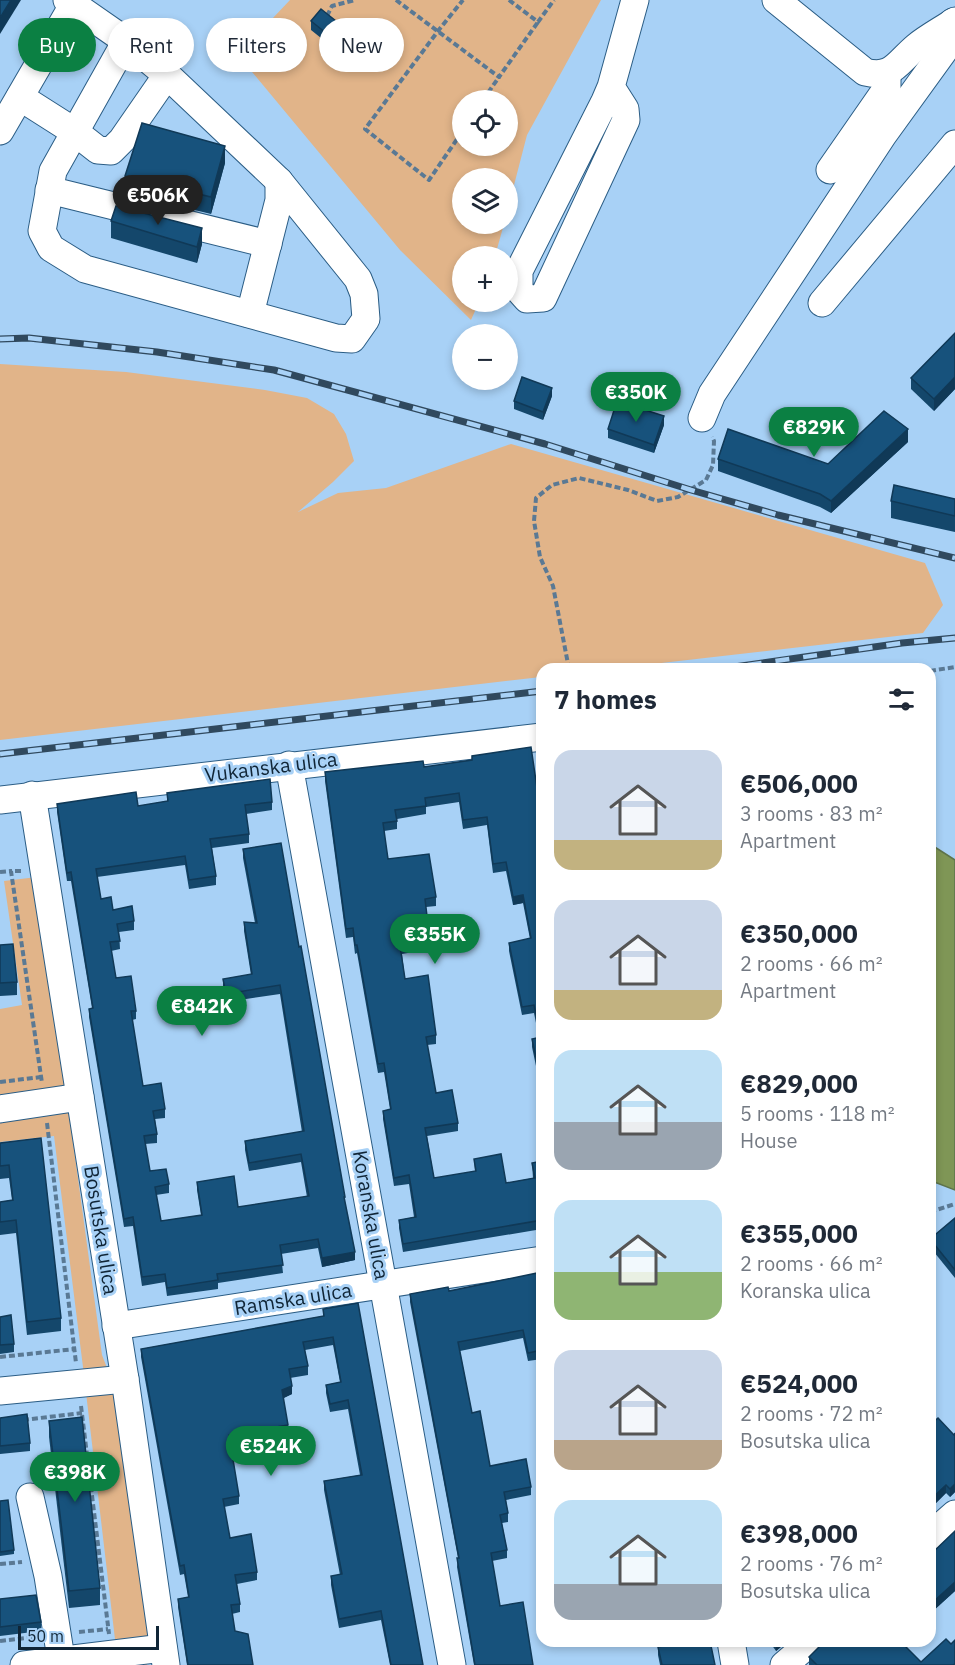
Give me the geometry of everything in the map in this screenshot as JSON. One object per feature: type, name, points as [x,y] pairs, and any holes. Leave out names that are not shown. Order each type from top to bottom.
[{"type":"street","points":[[611,87],[625,109],[626,120],[547,292],[543,298],[527,299],[519,290],[519,271],[611,87],[635,0]]},
{"type":"street","points":[[776,0],[865,72],[877,75],[887,73],[901,64],[915,48],[954,22]]},
{"type":"street","points":[[0,131],[72,1],[108,28]]},
{"type":"street","points":[[702,418],[712,394],[863,165],[946,48],[954,22]]},
{"type":"street","points":[[109,72],[53,171],[42,231],[51,248],[86,269],[336,338],[352,339],[366,319],[364,294],[358,279],[279,181],[163,72]]},
{"type":"street","points":[[830,170],[886,88],[887,73]]},
{"type":"street","points":[[20,97],[75,132],[98,150],[111,151],[122,140],[167,75]]},
{"type":"street","points":[[822,303],[955,144]]},
{"type":"street","points":[[250,314],[279,200],[279,181]]},
{"type":"street","points":[[50,190],[268,244]]},
{"type":"street","name":"Vukanska ulica","points":[[0,800],[536,737]]},
{"type":"street","name":"Koranska ulica","points":[[289,765],[452,1665]]},
{"type":"street","name":"Bosutska ulica","points":[[32,795],[125,1378],[164,1657]]},
{"type":"street","points":[[0,1109],[43,1090],[80,1097]]},
{"type":"street","name":"Ramska ulica","points":[[116,1326],[536,1261]]},
{"type":"street","points":[[0,1391],[125,1378]]},
{"type":"street","points":[[30,1497],[48,1576],[62,1663]]},
{"type":"street","points":[[936,1531],[955,1514]]},
{"type":"street","points":[[732,1647],[735,1665]]},
{"type":"street","points":[[784,1665],[805,1647]]},
{"type":"street","points":[[24,1665],[62,1663],[112,1654],[164,1657]]},
{"type":"path","points":[[327,16],[332,6],[355,0]]},
{"type":"path","points":[[396,0],[499,77]]},
{"type":"path","points":[[452,147],[429,180],[365,129],[463,0]]},
{"type":"path","points":[[509,0],[538,22]]},
{"type":"path","points":[[490,90],[554,0]]},
{"type":"path","points":[[568,663],[553,586],[540,557],[534,521],[536,498],[552,485],[579,478],[628,490],[657,501],[678,497],[706,480],[713,465],[714,441],[702,418]]},
{"type":"path","points":[[936,670],[955,667]]},
{"type":"path","points":[[0,872],[44,870]]},
{"type":"path","points":[[12,871],[43,1090],[112,1654]]},
{"type":"path","points":[[0,1082],[43,1090]]},
{"type":"path","points":[[39,1141],[49,1140]]},
{"type":"path","points":[[936,1210],[955,1204]]},
{"type":"path","points":[[0,1357],[75,1349]]},
{"type":"path","points":[[12,1421],[82,1413]]},
{"type":"shaded area","points":[[290,0],[601,0],[527,135],[518,170],[452,168],[452,234],[501,234],[498,246],[452,246],[452,301],[400,250],[252,72],[307,72],[307,18],[273,18]]},
{"type":"shaded area","points":[[463,312],[475,312],[471,320]]},
{"type":"shaded area","points":[[0,364],[126,372],[265,390],[307,398],[334,414],[346,434],[354,461],[298,512],[338,493],[386,488],[511,444],[925,563],[943,605],[923,633],[661,663],[536,663],[536,678],[0,740]]},
{"type":"shaded area","points":[[936,848],[955,860],[955,1190],[937,1183]]},
{"type":"shaded area","points":[[37,877],[102,1355],[118,1396],[152,1632],[144,1641],[147,1665],[118,1665],[54,1136],[0,1142],[0,1009],[22,1005],[4,881]]},
{"type":"building","points":[[0,0],[11,0],[0,18]]},
{"type":"building","points":[[321,9],[332,18],[319,18],[319,27],[311,21]]},
{"type":"building","points":[[142,123],[225,146],[211,197],[125,176]]},
{"type":"building","points":[[116,206],[202,228],[197,247],[111,221]]},
{"type":"building","points":[[955,333],[955,377],[934,399],[911,378]]},
{"type":"building","points":[[522,377],[552,388],[543,412],[514,401]]},
{"type":"building","points":[[617,401],[664,416],[654,445],[608,429]]},
{"type":"building","points":[[884,411],[908,429],[831,501],[820,494],[718,459],[728,429],[828,464]]},
{"type":"building","points":[[894,485],[955,499],[955,516],[891,501]]},
{"type":"building","points":[[531,747],[536,781],[536,1014],[534,1005],[522,1007],[509,943],[531,938],[523,895],[513,897],[506,862],[493,864],[487,817],[463,820],[459,793],[425,798],[426,806],[395,810],[397,821],[383,823],[388,859],[429,854],[436,897],[425,899],[427,916],[415,917],[419,943],[400,946],[405,979],[428,975],[436,1035],[426,1037],[436,1093],[452,1090],[458,1123],[425,1128],[434,1178],[476,1171],[474,1159],[501,1154],[506,1183],[535,1178],[532,1163],[536,1162],[536,1221],[403,1244],[399,1220],[416,1217],[409,1175],[394,1178],[383,1111],[391,1109],[384,1063],[378,1064],[353,928],[346,929],[325,772],[423,761],[424,767],[472,760],[472,756]]},
{"type":"building","points":[[270,779],[272,802],[245,805],[249,834],[210,839],[216,876],[189,880],[185,856],[96,869],[101,899],[111,897],[113,910],[132,906],[134,921],[117,924],[120,941],[110,942],[116,978],[131,976],[136,1011],[131,1011],[143,1086],[161,1083],[165,1109],[153,1111],[157,1134],[144,1136],[150,1171],[166,1169],[169,1184],[155,1187],[161,1221],[202,1215],[197,1182],[234,1176],[238,1207],[309,1196],[301,1154],[249,1163],[245,1141],[304,1131],[280,985],[226,994],[223,979],[252,974],[244,922],[257,923],[243,849],[281,843],[355,1252],[322,1258],[318,1239],[280,1245],[283,1265],[217,1274],[218,1280],[167,1288],[165,1274],[142,1277],[133,1217],[124,1219],[89,1009],[93,1008],[71,872],[67,873],[57,804],[136,792],[138,806],[168,801],[167,793]]},
{"type":"building","points":[[13,944],[17,982],[0,983],[0,945]]},
{"type":"building","points":[[536,1038],[536,1058],[532,1039]]},
{"type":"building","points":[[41,1138],[61,1318],[27,1322],[16,1220],[0,1222],[0,1202],[13,1200],[9,1165],[0,1166],[0,1143]]},
{"type":"building","points":[[955,1218],[955,1270],[936,1246],[936,1234]]},
{"type":"building","points":[[536,1273],[536,1351],[528,1353],[523,1330],[458,1342],[472,1413],[480,1411],[490,1466],[526,1459],[531,1487],[504,1492],[508,1513],[500,1515],[507,1550],[491,1553],[500,1606],[523,1602],[533,1665],[475,1665],[457,1558],[459,1558],[410,1294],[448,1287],[449,1291]]},
{"type":"building","points":[[358,1303],[423,1665],[391,1665],[381,1611],[339,1619],[331,1576],[342,1574],[324,1481],[362,1475],[348,1400],[330,1404],[326,1385],[341,1382],[333,1337],[303,1342],[308,1366],[289,1369],[292,1386],[282,1390],[288,1425],[229,1435],[239,1496],[223,1499],[230,1538],[251,1534],[257,1572],[235,1575],[240,1604],[231,1605],[235,1631],[248,1634],[253,1665],[188,1665],[178,1599],[189,1597],[184,1565],[180,1566],[141,1349],[324,1316],[323,1309]]},
{"type":"building","points":[[11,1315],[14,1344],[0,1345],[0,1317]]},
{"type":"building","points":[[27,1414],[30,1443],[0,1446],[0,1418]]},
{"type":"building","points":[[82,1417],[100,1588],[69,1591],[49,1421]]},
{"type":"building","points":[[938,1418],[954,1435],[955,1433],[955,1484],[950,1489],[946,1485],[936,1494],[936,1420]]},
{"type":"building","points":[[8,1500],[14,1550],[0,1552],[0,1501]]},
{"type":"building","points":[[955,1531],[955,1582],[936,1599],[936,1549]]},
{"type":"building","points":[[36,1595],[41,1622],[0,1627],[0,1599]]},
{"type":"building","points":[[946,1639],[951,1644],[955,1640],[955,1664],[953,1665],[817,1665],[809,1657],[819,1647],[906,1647],[921,1662]]},
{"type":"building","points":[[658,1647],[711,1647],[715,1665],[662,1665]]},
{"type":"railway","points":[[0,339],[29,338],[157,352],[274,370],[545,444],[778,515],[955,558]]},
{"type":"railway","points":[[762,663],[902,643],[955,638]]},
{"type":"railway","points":[[0,754],[536,692]]}]
